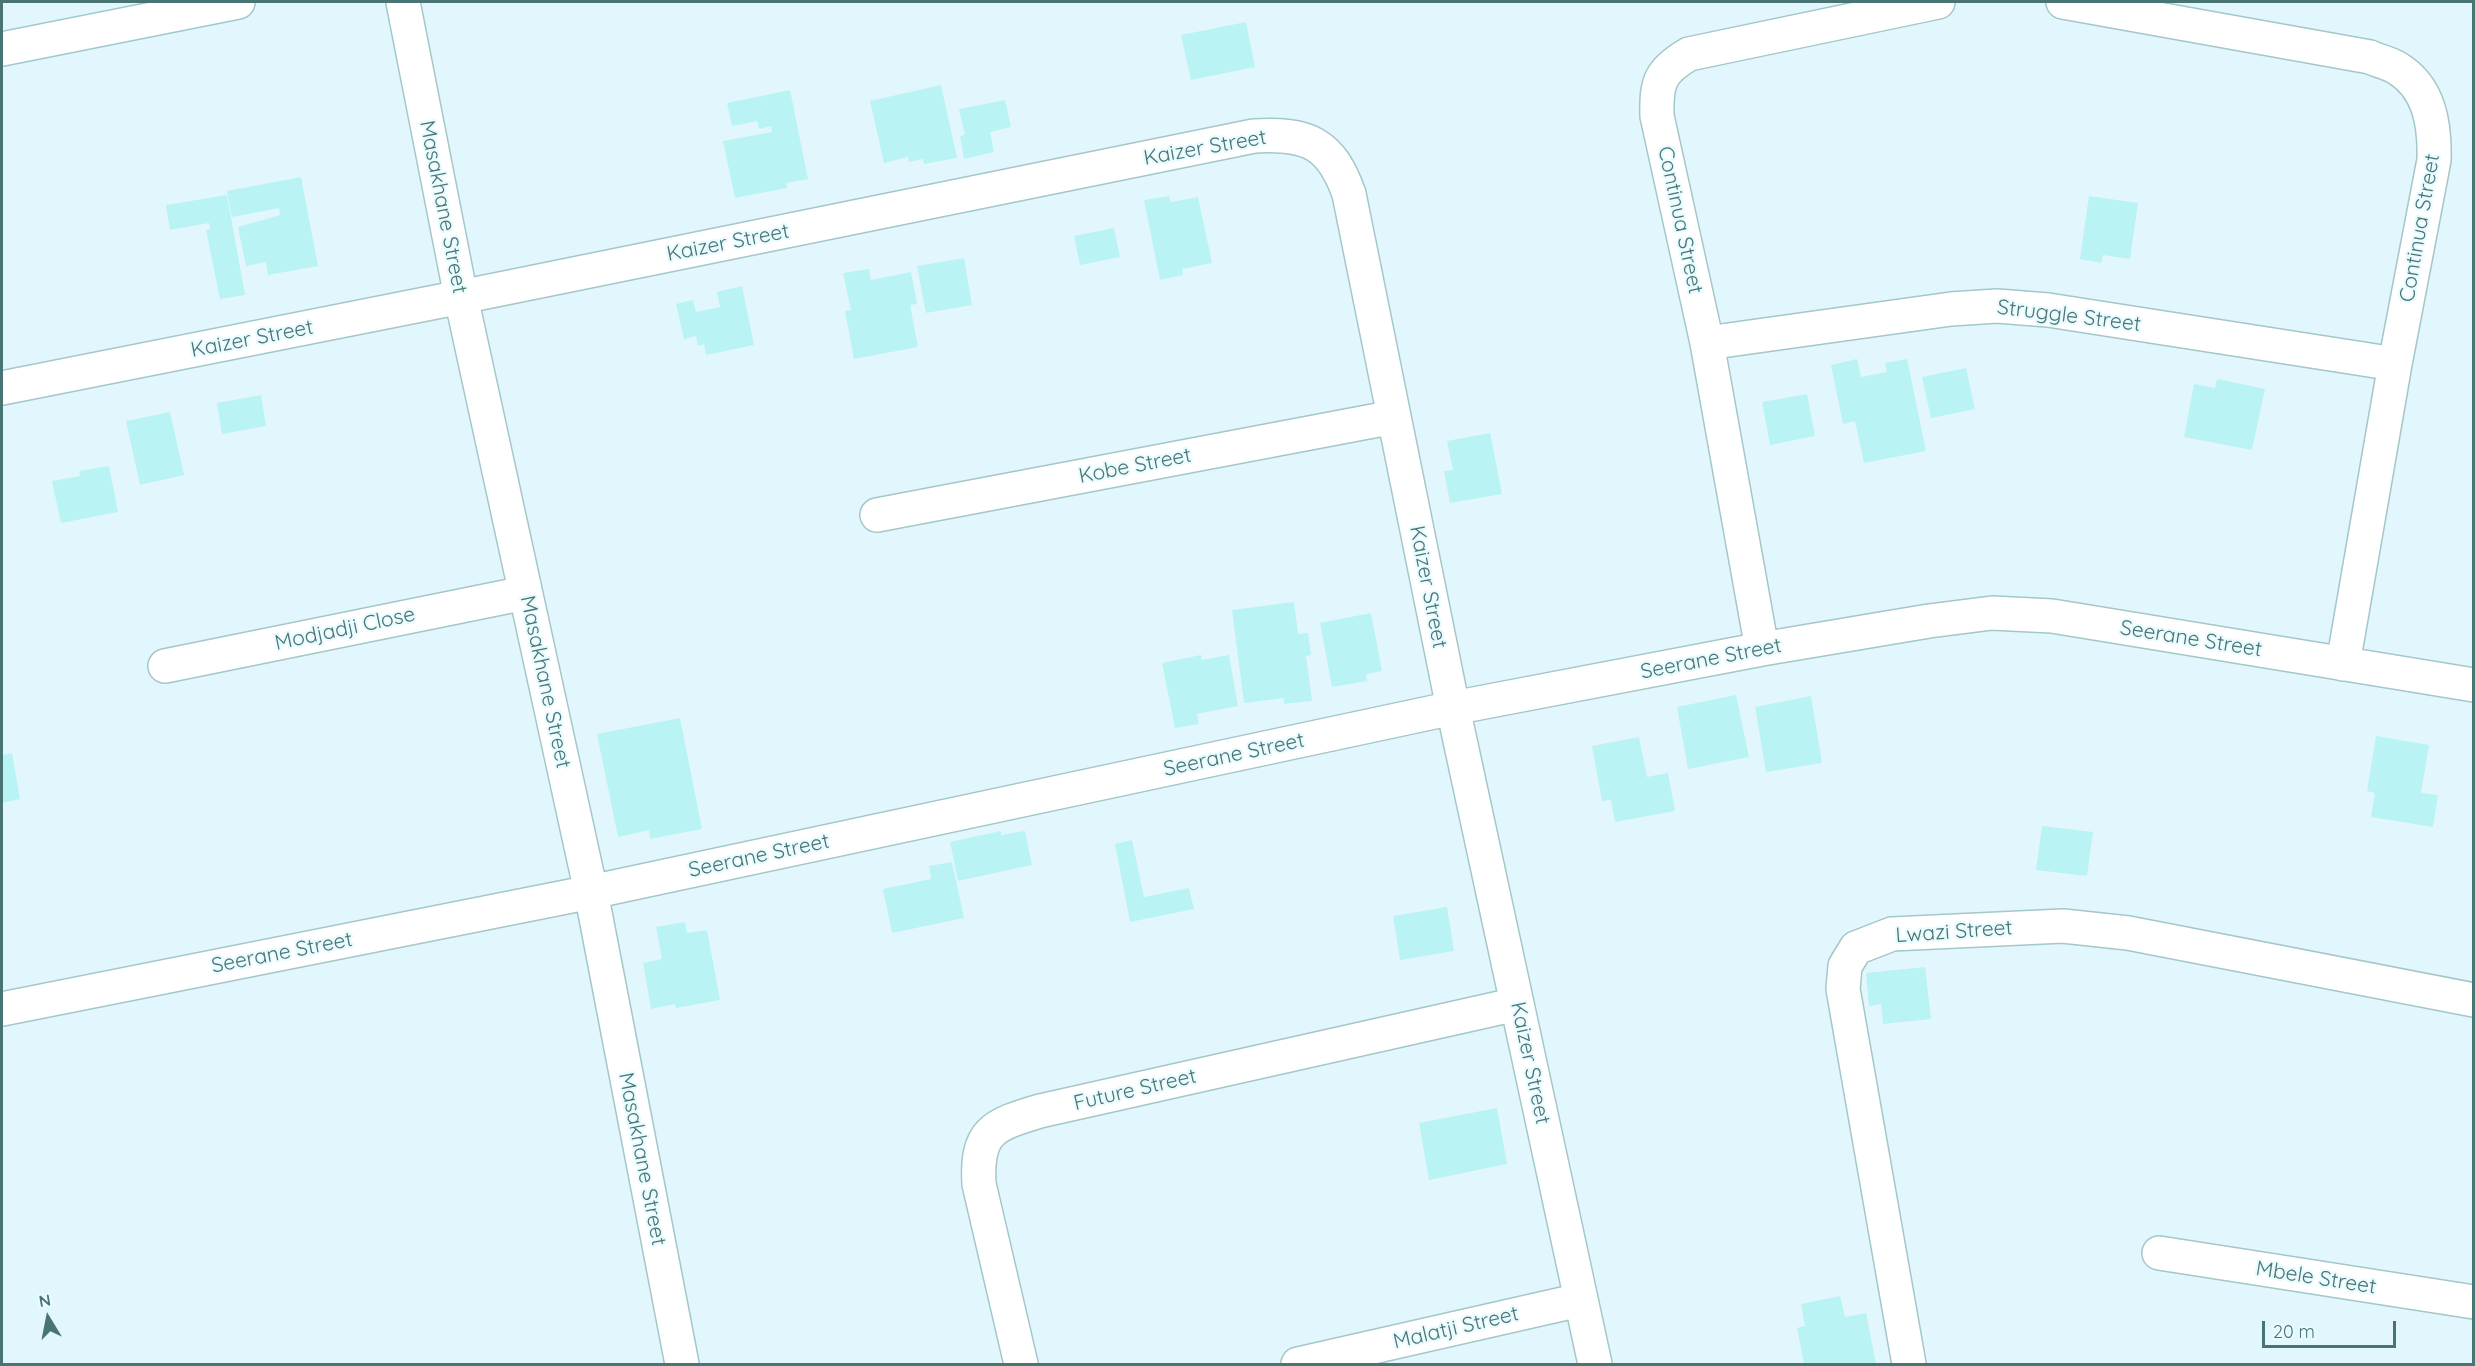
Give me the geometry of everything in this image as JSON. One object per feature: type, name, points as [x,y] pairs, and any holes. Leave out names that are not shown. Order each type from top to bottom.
[{"type":"street","points":[[2,49],[238,2]]},
{"type":"street","name":"Masakhane Street","points":[[403,2],[461,297],[591,892],[682,1365]]},
{"type":"street","name":"Continua Street","points":[[1762,649],[1707,343],[1657,116],[1656,94],[1661,78],[1671,64],[1689,54],[1938,2]]},
{"type":"street","name":"Continua Street","points":[[2063,2],[2370,57],[2396,67],[2415,83],[2429,106],[2435,134],[2434,160],[2395,364],[2343,664]]},
{"type":"street","name":"Kaizer Street","points":[[2,388],[1243,139],[1281,135],[1303,139],[1319,147],[1332,158],[1342,175],[1349,195],[1453,708],[1595,1365]]},
{"type":"street","name":"Struggle Street","points":[[1707,343],[1951,309],[1997,306],[2048,310],[2395,364]]},
{"type":"street","name":"Kobe Street","points":[[877,516],[1394,417]]},
{"type":"street","name":"Modjadji Close","points":[[165,666],[525,592]]},
{"type":"street","name":"Seerane Street","points":[[2,1009],[591,892],[1453,708],[1762,649],[1929,621],[1992,613],[2052,616],[2474,685]]},
{"type":"street","name":"Lwazi Street","points":[[1909,1365],[1843,989],[1845,966],[1856,948],[1892,934],[2063,926],[2128,933],[2474,1000]]},
{"type":"street","name":"Future Street","points":[[1021,1365],[979,1184],[978,1161],[983,1141],[995,1128],[1040,1111],[1517,1004]]},
{"type":"street","name":"Mbele Street","points":[[2159,1253],[2474,1302]]},
{"type":"street","name":"Malatji Street","points":[[1298,1365],[1580,1300]]},
{"type":"building","points":[[1246,22],[1255,67],[1191,80],[1181,35]]},
{"type":"building","points":[[941,85],[957,158],[924,164],[923,159],[909,162],[908,157],[884,163],[870,101]]},
{"type":"building","points":[[790,90],[808,179],[786,183],[787,188],[735,198],[723,141],[772,132],[771,126],[759,129],[757,121],[732,126],[727,103]]},
{"type":"building","points":[[1005,100],[1011,127],[990,132],[994,152],[964,159],[960,136],[965,135],[959,109]]},
{"type":"building","points":[[301,177],[318,266],[268,275],[266,262],[246,266],[238,227],[280,215],[279,208],[232,217],[227,191]]},
{"type":"building","points":[[227,195],[245,295],[220,299],[206,230],[210,229],[209,223],[170,230],[166,205]]},
{"type":"building","points":[[1169,196],[1171,202],[1198,197],[1212,263],[1182,269],[1183,275],[1160,280],[1144,200]]},
{"type":"building","points":[[2089,196],[2138,203],[2130,259],[2103,255],[2101,263],[2080,259]]},
{"type":"building","points":[[1114,228],[1120,257],[1080,265],[1074,236]]},
{"type":"building","points":[[964,258],[972,305],[926,313],[917,266]]},
{"type":"building","points":[[869,269],[871,280],[911,272],[917,304],[910,305],[918,347],[854,359],[845,311],[851,310],[843,273]]},
{"type":"building","points":[[742,286],[754,345],[706,355],[704,344],[698,346],[696,336],[684,339],[676,304],[693,300],[696,312],[720,307],[717,292]]},
{"type":"building","points":[[1857,359],[1861,377],[1887,372],[1885,363],[1907,359],[1926,451],[1864,463],[1855,421],[1843,424],[1831,365]]},
{"type":"building","points":[[1966,368],[1975,409],[1931,418],[1922,377]]},
{"type":"building","points":[[2217,379],[2265,389],[2252,450],[2184,437],[2194,384],[2215,388]]},
{"type":"building","points":[[1807,394],[1815,436],[1770,445],[1762,402]]},
{"type":"building","points":[[261,395],[266,426],[222,434],[217,403]]},
{"type":"building","points":[[170,412],[184,475],[140,485],[126,421]]},
{"type":"building","points":[[1490,433],[1502,494],[1450,503],[1444,471],[1453,470],[1447,441]]},
{"type":"building","points":[[109,466],[118,512],[61,523],[52,481],[80,476],[79,471]]},
{"type":"building","points":[[1294,602],[1298,634],[1308,633],[1311,655],[1306,656],[1312,701],[1284,704],[1284,698],[1244,703],[1232,610]]},
{"type":"building","points":[[1371,613],[1382,671],[1366,674],[1367,681],[1332,687],[1320,623]]},
{"type":"building","points":[[1201,655],[1202,660],[1229,655],[1238,706],[1197,714],[1199,724],[1175,728],[1162,663]]},
{"type":"building","points":[[1736,695],[1749,757],[1688,769],[1677,707]]},
{"type":"building","points":[[1811,696],[1822,763],[1766,772],[1755,707]]},
{"type":"building","points":[[680,718],[702,829],[650,839],[649,830],[618,837],[597,734]]},
{"type":"building","points":[[2376,736],[2429,745],[2421,793],[2438,795],[2433,827],[2371,817],[2375,793],[2367,791]]},
{"type":"building","points":[[1639,737],[1647,777],[1668,773],[1675,811],[1615,822],[1611,800],[1602,801],[1592,746]]},
{"type":"building","points":[[12,753],[20,799],[2,803],[2,755]]},
{"type":"building","points":[[2042,826],[2093,832],[2087,876],[2036,870]]},
{"type":"building","points":[[1001,831],[1001,835],[1025,831],[1032,865],[958,881],[950,842]]},
{"type":"building","points":[[1132,840],[1144,897],[1189,888],[1194,909],[1130,922],[1115,844]]},
{"type":"building","points":[[952,862],[964,918],[892,933],[883,889],[931,879],[929,866]]},
{"type":"building","points":[[1447,907],[1454,951],[1400,960],[1393,916]]},
{"type":"building","points":[[685,922],[687,933],[707,930],[720,1000],[676,1008],[675,1004],[651,1009],[643,963],[662,959],[656,927]]},
{"type":"building","points":[[1925,967],[1931,1019],[1883,1024],[1881,1004],[1869,1006],[1866,973]]},
{"type":"building","points":[[1497,1108],[1507,1164],[1429,1180],[1419,1123]]},
{"type":"building","points":[[1840,1296],[1845,1317],[1866,1313],[1876,1364],[1804,1364],[1797,1328],[1805,1326],[1801,1304]]}]
